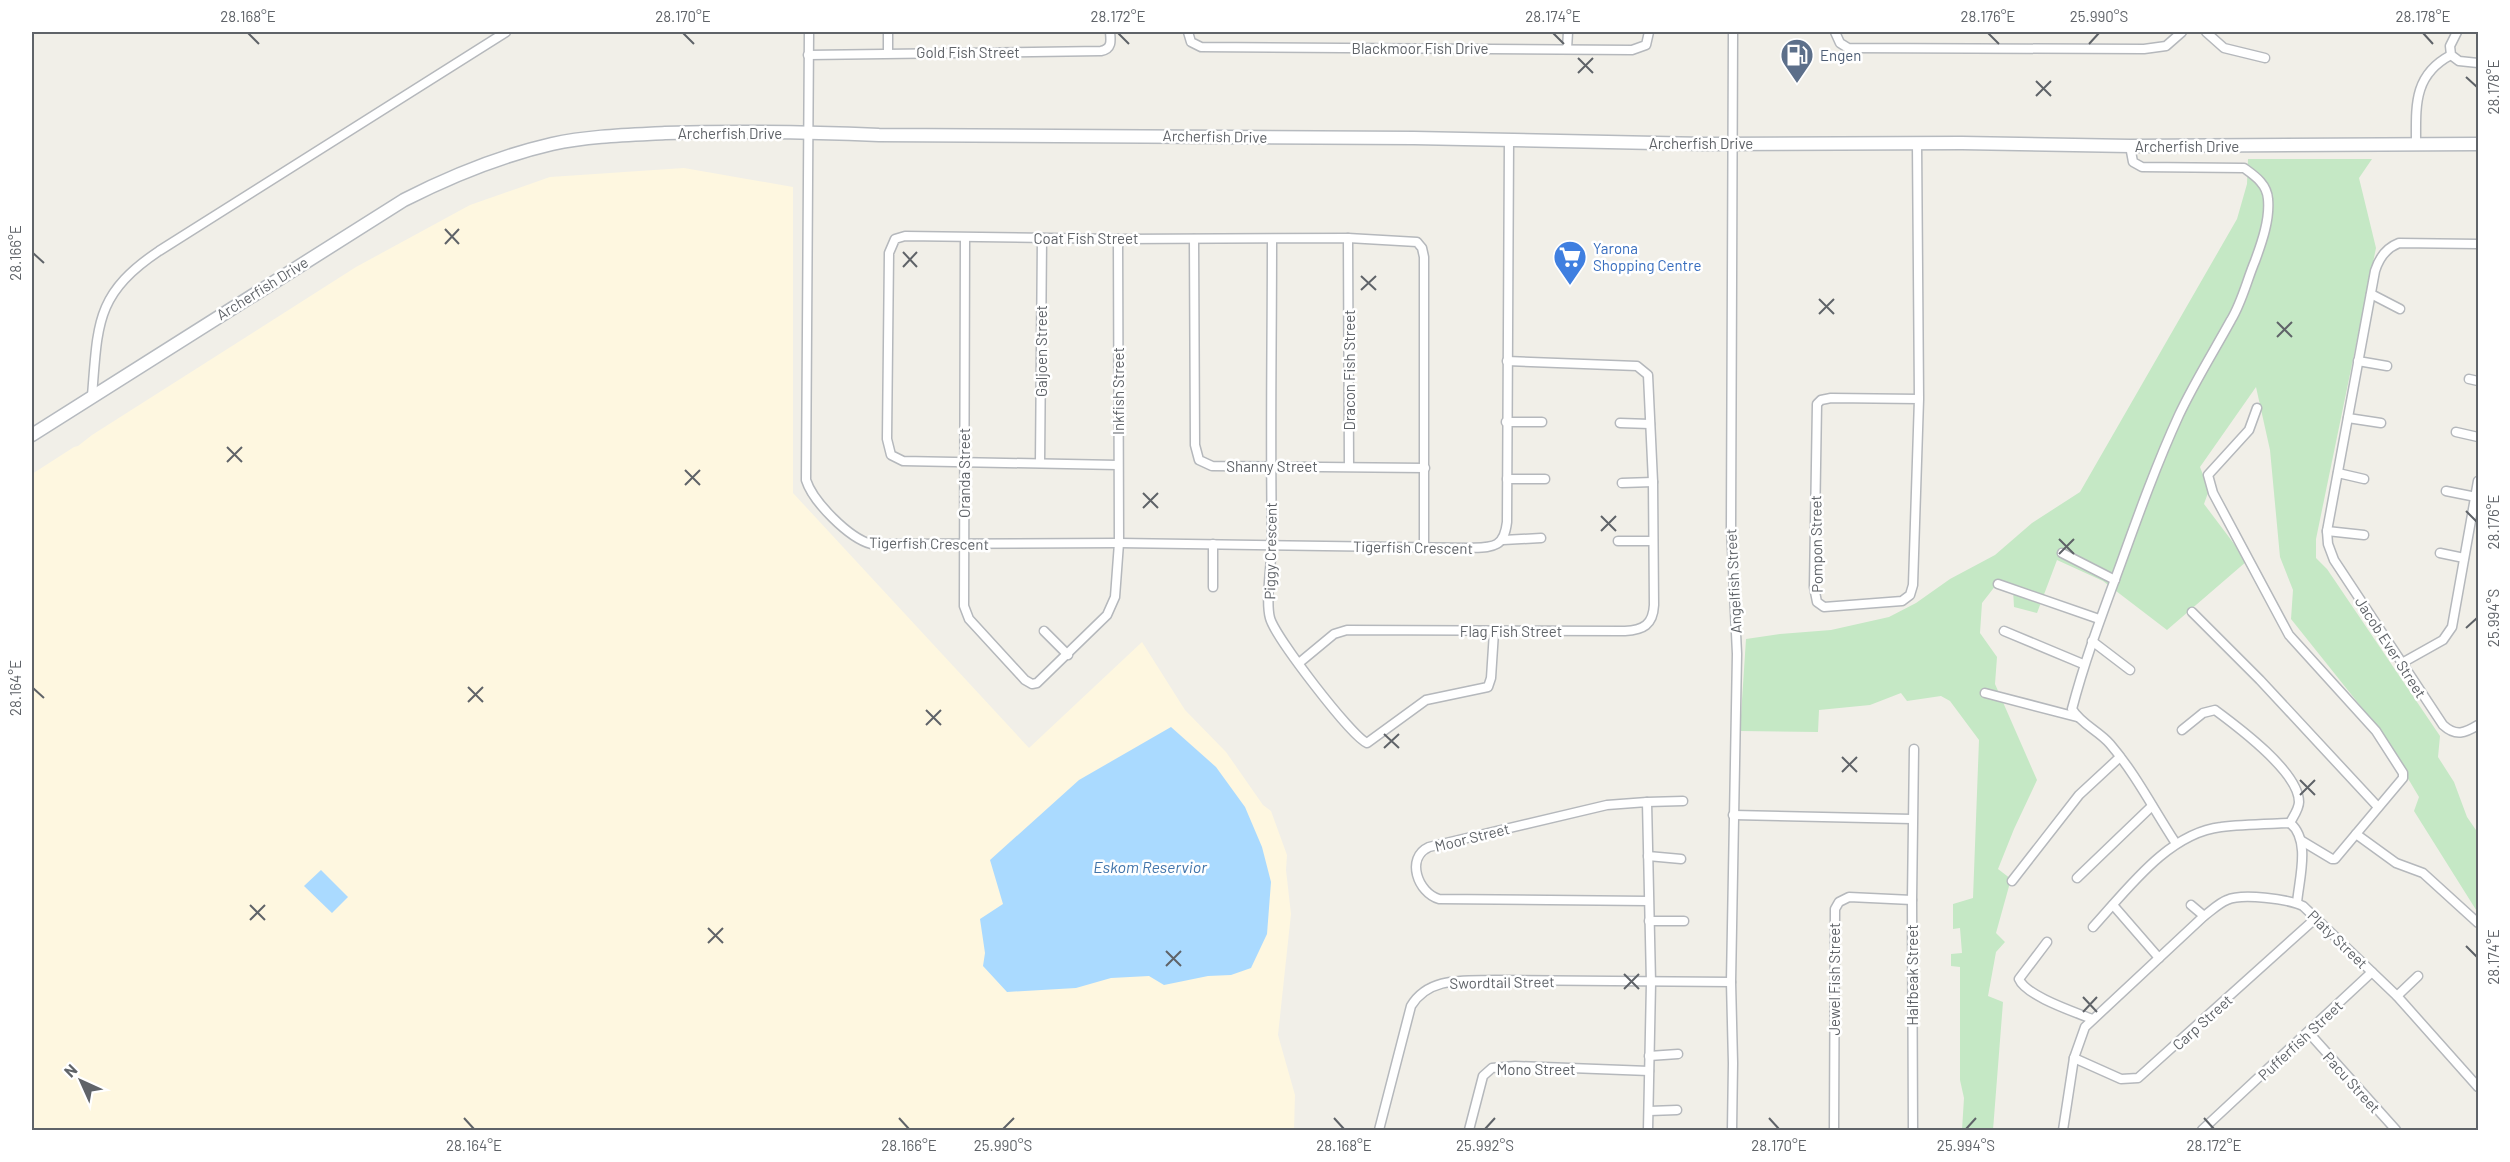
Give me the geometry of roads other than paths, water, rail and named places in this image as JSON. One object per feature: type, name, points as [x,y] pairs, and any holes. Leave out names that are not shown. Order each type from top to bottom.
[{"type":"street","points":[[92,396],[97,336],[102,316],[116,287],[129,273],[506,32]]},
{"type":"street","name":"Tigerfish Crescent","points":[[809,32],[806,469],[808,486],[846,530],[866,543],[964,545],[1119,543],[1482,548],[1495,545],[1503,540],[1540,538]]},
{"type":"street","points":[[888,32],[888,53]]},
{"type":"street","name":"Gold Fish Street","points":[[808,55],[1101,51],[1110,46],[1110,32]]},
{"type":"street","name":"Blackmoor Fish Drive","points":[[1188,32],[1191,42],[1201,48],[1568,49],[1639,49],[1647,43],[1649,32]]},
{"type":"street","points":[[1568,32],[1568,49]]},
{"type":"street","name":"Angelfish Street","points":[[1732,1131],[1731,982],[1737,654],[1731,527],[1733,32]]},
{"type":"street","points":[[1836,32],[1840,43],[1848,48],[2144,49],[2166,46],[2182,32]]},
{"type":"street","points":[[2206,32],[2224,48],[2265,58]]},
{"type":"street","points":[[2455,32],[2450,46],[2451,55],[2460,61],[2478,63]]},
{"type":"street","points":[[2416,144],[2417,99],[2421,85],[2431,69],[2451,55]]},
{"type":"street","name":"Archerfish Drive","points":[[32,435],[381,214],[430,187],[486,164],[555,143],[600,137],[691,132],[808,132],[879,135],[2130,146],[2478,144]]},
{"type":"street","points":[[1503,540],[1507,522],[1509,140]]},
{"type":"street","name":"Pompon Street","points":[[1917,143],[1919,399],[1912,590],[1902,601],[1824,607],[1817,602],[1814,587],[1817,404],[1821,400],[1831,398],[1919,399]]},
{"type":"street","points":[[2130,146],[2133,162],[2142,167],[2244,168],[2256,176],[2264,187],[2268,199],[2264,236],[2235,311],[2180,413],[2151,481],[2083,664],[2072,710],[2077,717],[2109,742],[2121,757],[2175,843]]},
{"type":"street","name":"Coat Fish Street","points":[[1118,465],[898,461],[889,452],[887,439],[891,245],[895,239],[903,236],[1272,240],[1348,238],[1413,241],[1422,248],[1424,548]]},
{"type":"street","name":"Oranda Street","points":[[965,238],[964,606],[966,615],[1017,671],[1029,682],[1037,683],[1068,655],[1112,607],[1115,597],[1119,543]]},
{"type":"street","name":"Galjoen Street","points":[[1041,463],[1042,238]]},
{"type":"street","name":"Dracon Fish Street","points":[[1348,238],[1349,466]]},
{"type":"street","name":"Inkfish Street","points":[[1118,239],[1119,543]]},
{"type":"street","name":"Shanny Street","points":[[1194,239],[1196,456],[1205,464],[1212,466],[1425,468]]},
{"type":"street","name":"Piggy Crescent","points":[[1272,240],[1272,545],[1269,616],[1299,663],[1342,718],[1367,743],[1426,700],[1488,687],[1491,678],[1494,632]]},
{"type":"street","name":"Jacob Ever Street","points":[[2478,244],[2404,242],[2394,245],[2384,253],[2377,265],[2327,531],[2331,554],[2447,729],[2460,734],[2478,725]]},
{"type":"street","points":[[2371,294],[2400,309]]},
{"type":"street","name":"Flag Fish Street","points":[[1299,663],[1334,634],[1347,630],[1625,631],[1645,627],[1652,618],[1654,610],[1653,482],[1650,382],[1647,372],[1641,367],[1507,361]]},
{"type":"street","points":[[2358,361],[2387,366]]},
{"type":"street","points":[[2469,379],[2478,381]]},
{"type":"street","points":[[2257,408],[2249,430],[2211,470],[2208,479],[2236,538],[2289,634],[2376,731],[2403,773],[2403,778],[2335,859],[2302,841]]},
{"type":"street","points":[[2348,418],[2381,423]]},
{"type":"street","points":[[1506,422],[1542,422]]},
{"type":"street","points":[[1620,423],[1650,424]]},
{"type":"street","points":[[2456,432],[2478,436]]},
{"type":"street","points":[[2338,473],[2364,479]]},
{"type":"street","points":[[1507,479],[1545,479]]},
{"type":"street","points":[[2402,663],[2443,640],[2450,631],[2454,621],[2478,481]]},
{"type":"street","points":[[1622,483],[1653,482]]},
{"type":"street","points":[[2446,491],[2476,497]]},
{"type":"street","points":[[2327,531],[2364,535]]},
{"type":"street","points":[[1618,541],[1653,541]]},
{"type":"street","points":[[1213,544],[1213,586]]},
{"type":"street","points":[[2062,553],[2115,580]]},
{"type":"street","points":[[2440,553],[2464,558]]},
{"type":"street","points":[[1998,584],[2099,620]]},
{"type":"street","points":[[2192,612],[2260,680],[2378,807]]},
{"type":"street","points":[[1044,631],[1068,655]]},
{"type":"street","points":[[2004,631],[2083,664]]},
{"type":"street","points":[[2091,641],[2130,670]]},
{"type":"street","points":[[1985,693],[2077,717]]},
{"type":"street","points":[[2182,730],[2203,713],[2215,710],[2250,737],[2290,777],[2297,789],[2299,806],[2290,823]]},
{"type":"street","name":"Halfbeak Street","points":[[1913,1131],[1912,819],[1914,749]]},
{"type":"street","points":[[2012,881],[2079,795],[2121,757]]},
{"type":"street","name":"Moor Street","points":[[1648,901],[1439,899],[1425,891],[1415,866],[1418,854],[1429,847],[1607,804],[1683,801]]},
{"type":"street","points":[[1647,802],[1651,983],[1648,1131]]},
{"type":"street","points":[[2077,878],[2152,806]]},
{"type":"street","points":[[1733,815],[1912,819]]},
{"type":"street","points":[[2093,927],[2175,843],[2218,827],[2290,823],[2298,830],[2302,841],[2297,903]]},
{"type":"street","points":[[2356,834],[2396,863],[2423,873],[2478,923]]},
{"type":"street","points":[[1648,856],[1681,859]]},
{"type":"street","name":"Jewel Fish Street","points":[[1834,1131],[1835,909],[1841,900],[1849,897],[1912,900]]},
{"type":"street","name":"Platy Street","points":[[2063,1131],[2074,1058],[2081,1036],[2092,1019],[2222,902],[2234,898],[2288,900],[2297,903],[2316,918],[2372,972]]},
{"type":"street","points":[[2113,905],[2158,958]]},
{"type":"street","points":[[2191,905],[2204,916]]},
{"type":"street","name":"Carp Street","points":[[2074,1058],[2121,1079],[2138,1078],[2316,918]]},
{"type":"street","points":[[1649,921],[1684,921]]},
{"type":"street","points":[[2047,942],[2023,972],[2019,980],[2020,984],[2033,993],[2092,1019]]},
{"type":"street","points":[[2372,972],[2397,996],[2478,1086]]},
{"type":"street","name":"Pufferfish Street","points":[[2202,1131],[2372,972]]},
{"type":"street","points":[[2397,996],[2418,976]]},
{"type":"street","name":"Swordtail Street","points":[[1379,1131],[1411,1006],[1416,998],[1430,986],[1456,981],[1495,980],[1731,982]]},
{"type":"street","name":"Pacu Street","points":[[2309,1033],[2396,1131]]},
{"type":"street","points":[[1649,1056],[1678,1054]]},
{"type":"street","name":"Mono Street","points":[[1469,1131],[1483,1077],[1492,1068],[1515,1066],[1649,1071]]},
{"type":"street","points":[[1649,1111],[1677,1110]]},
{"type":"water","name":"Eskom Reservior","points":[[1171,727],[1216,767],[1245,807],[1262,847],[1271,882],[1267,934],[1251,968],[1231,975],[1208,976],[1164,985],[1149,976],[1111,978],[1076,988],[1007,992],[983,966],[985,953],[980,919],[1003,904],[990,860],[1079,780]]},
{"type":"water","points":[[321,870],[348,897],[332,913],[304,886]]},
{"type":"place","name":"Engen","points":[[1797,84]]},
{"type":"place","name":"Yarona Shopping Centre","points":[[1570,286]]}]
